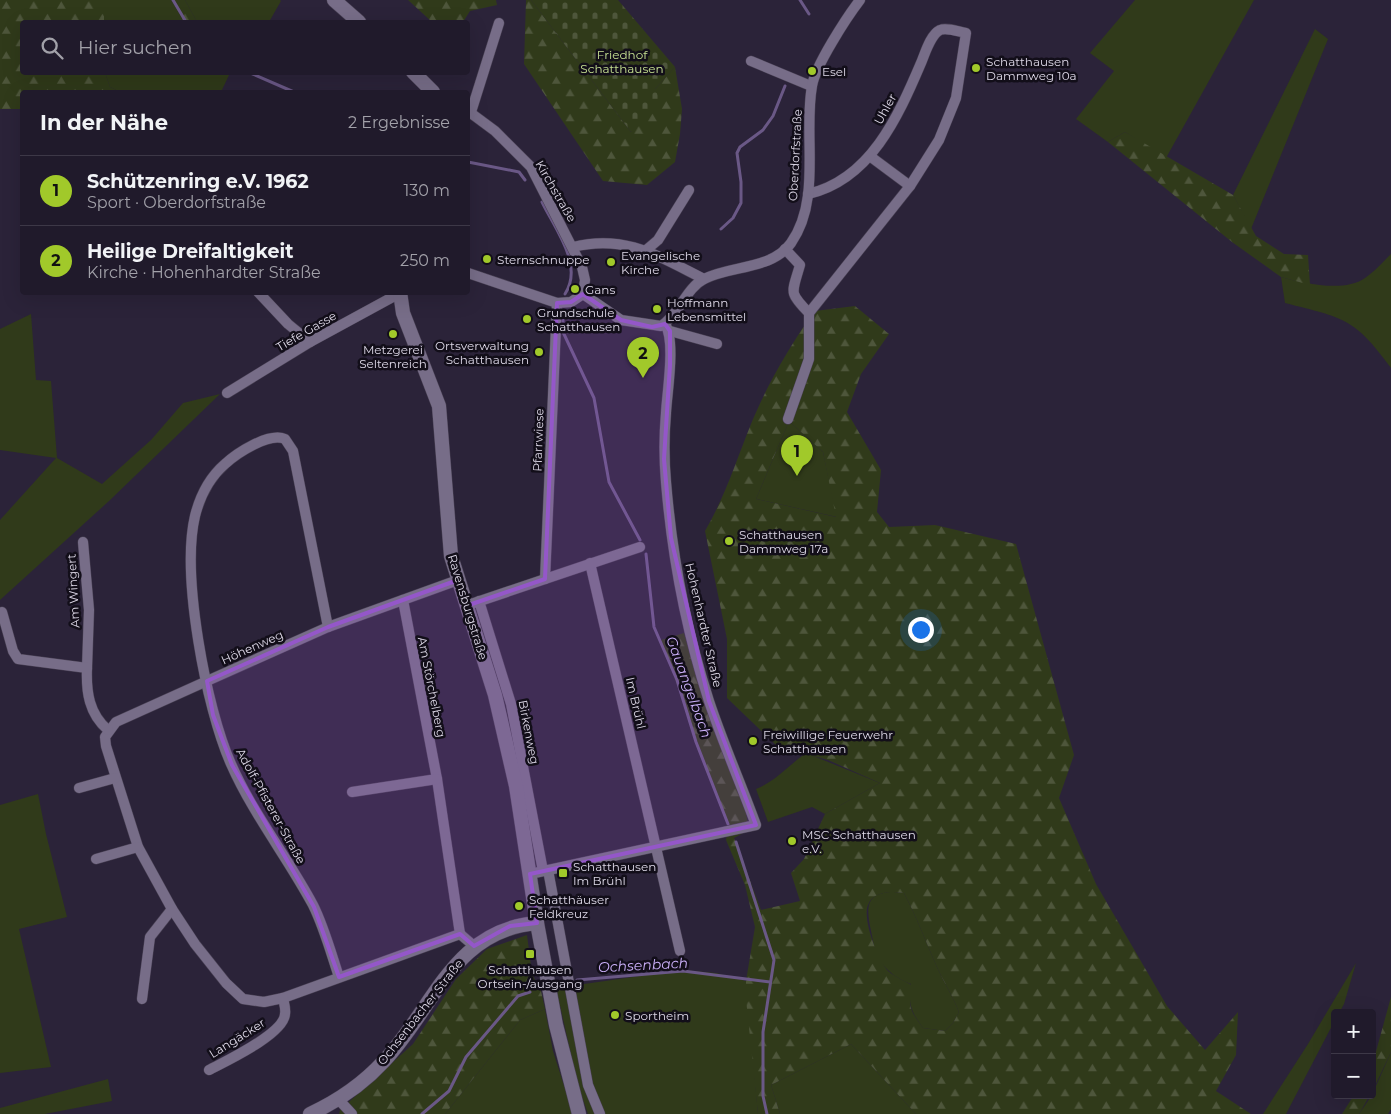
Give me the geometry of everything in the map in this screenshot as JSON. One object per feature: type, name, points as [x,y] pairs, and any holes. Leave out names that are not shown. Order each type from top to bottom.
[{"type":"main road","points":[[334,0],[357,20]]},
{"type":"main road","points":[[416,75],[431,90]]},
{"type":"main road","name":"Ravensburgstraße","points":[[400,295],[403,313],[439,406],[442,427],[448,536],[458,580],[473,604],[516,786],[540,872],[537,923],[556,1025],[577,1109]]},
{"type":"main road","name":"Ochsenbacher Straße","points":[[310,1114],[339,1100],[384,1061],[420,1016],[446,975],[474,946],[510,926],[537,923]]},
{"type":"street","name":"Oberdorfstraße","points":[[704,279],[759,264],[785,249],[795,236],[808,194],[811,86],[830,46],[860,0]]},
{"type":"street","points":[[470,109],[499,23]]},
{"type":"street","name":"Uhler","points":[[808,194],[835,186],[871,157],[911,86],[931,40],[936,33],[945,29],[966,33],[956,98],[949,119],[910,186]]},
{"type":"street","points":[[752,62],[811,86]]},
{"type":"street","name":"Kirchstraße","points":[[470,113],[495,131],[531,167],[573,247],[584,275],[583,294]]},
{"type":"street","points":[[788,419],[809,360],[809,313],[910,186],[871,157]]},
{"type":"street","points":[[645,251],[658,240],[689,190]]},
{"type":"street","points":[[573,247],[603,241],[645,251],[704,279],[667,328]]},
{"type":"street","points":[[785,249],[800,265],[792,292],[794,299],[809,313]]},
{"type":"street","points":[[470,274],[557,303],[571,302],[583,294],[621,320],[652,327],[667,328],[717,344]]},
{"type":"street","points":[[261,295],[288,324],[310,342]]},
{"type":"street","name":"Tiefe Gasse","points":[[227,393],[310,342],[396,295]]},
{"type":"street","name":"Pfarrwiese","points":[[545,579],[557,303]]},
{"type":"street","name":"Hohenhardter Straße","points":[[658,848],[756,825],[709,700],[691,634],[671,538],[664,459],[670,365],[667,328]]},
{"type":"street","name":"Adolf-Pfisterer-Straße","points":[[328,628],[293,452],[285,439],[270,437],[228,461],[217,471],[205,489],[195,517],[193,583],[202,658],[213,715],[232,765],[314,907],[339,977]]},
{"type":"street","name":"Am Wingert","points":[[83,542],[90,610],[86,684],[93,712],[98,722],[108,730]]},
{"type":"street","points":[[473,604],[640,546]]},
{"type":"street","name":"Im Brühl","points":[[590,564],[658,848],[680,951]]},
{"type":"street","name":"Höhenweg","points":[[108,730],[116,722],[328,628],[458,580]]},
{"type":"street","name":"Am Störchelberg","points":[[403,600],[437,779],[460,934]]},
{"type":"street","points":[[2,612],[13,651],[18,659],[87,668]]},
{"type":"street","points":[[108,730],[106,746],[138,847],[172,909],[200,950],[226,983],[243,999],[264,1002],[283,998],[460,934],[474,946]]},
{"type":"street","points":[[79,788],[115,778]]},
{"type":"street","points":[[352,792],[437,779]]},
{"type":"street","points":[[96,860],[138,847]]},
{"type":"street","points":[[600,1114],[588,1085],[540,872],[658,848]]},
{"type":"street","points":[[142,999],[150,937],[172,909]]},
{"type":"street","name":"Langäcker","points":[[209,1070],[270,1034],[286,1014],[283,998]]},
{"type":"street","points":[[339,1100],[352,1114]]},
{"type":"highlighted area","points":[[583,294],[621,320],[652,327],[665,324],[670,331],[670,365],[664,459],[671,538],[709,701],[756,825],[530,874],[537,923],[510,926],[474,946],[460,934],[339,977],[314,907],[232,765],[213,715],[207,681],[328,627],[458,580],[466,606],[545,579],[557,303],[571,302]]},
{"type":"green space","points":[[0,0],[104,0],[104,20],[20,20],[20,75],[106,75],[110,87],[116,90],[20,90],[20,109],[0,109]]},
{"type":"green space","points":[[104,0],[171,0],[183,20],[104,20]]},
{"type":"green space","points":[[171,0],[185,0],[196,20],[183,20]]},
{"type":"green space","points":[[185,0],[281,1],[270,20],[196,20]]},
{"type":"green space","points":[[408,0],[496,0],[497,5],[470,11],[464,20],[430,20]]},
{"type":"green space","points":[[526,0],[531,0],[631,132],[655,89],[675,67],[682,109],[675,162],[647,185],[603,181],[524,64]]},
{"type":"green space","name":"Friedhof Schatthausen","points":[[531,0],[618,0],[675,67],[655,89],[660,100],[631,132]]},
{"type":"green space","points":[[1135,0],[1254,0],[1166,158],[1125,132],[1108,142],[1076,119],[1114,71],[1090,53]]},
{"type":"green space","points":[[1315,29],[1328,39],[1251,229],[1233,195]]},
{"type":"green space","points":[[106,75],[229,75],[222,90],[116,90],[110,87]]},
{"type":"green space","points":[[1125,132],[1233,195],[1256,236],[1284,254],[1308,255],[1310,285],[1281,277],[1232,242],[1108,142]]},
{"type":"green space","points":[[1391,254],[1391,368],[1367,338],[1346,322],[1321,312],[1285,303],[1281,277],[1300,282],[1335,286],[1356,283],[1375,270]]},
{"type":"green space","points":[[855,306],[889,334],[861,374],[847,412],[881,470],[877,512],[889,527],[935,525],[1016,544],[1074,755],[1059,798],[1096,884],[1167,1006],[1205,1050],[1238,1012],[1236,1055],[1216,1091],[1251,1114],[916,1114],[851,1044],[771,1085],[780,1114],[758,1114],[746,999],[746,981],[755,927],[745,885],[726,840],[728,827],[661,640],[684,633],[692,661],[746,813],[749,830],[734,838],[761,910],[800,901],[791,873],[804,859],[825,814],[880,783],[828,760],[777,746],[727,698],[727,639],[705,531],[724,492],[751,424],[771,381],[788,351],[815,311]],"holes":[[[789,421],[823,452],[836,517],[756,499]],[[894,892],[904,893],[959,1012],[953,1023],[945,1031],[923,1028],[913,1013],[910,1004],[915,987],[888,971],[872,939],[867,920],[868,905],[875,896]]]},
{"type":"green space","points":[[31,314],[36,380],[51,381],[57,458],[102,484],[151,440],[183,403],[220,394],[109,501],[0,600],[0,520],[56,458],[0,450],[0,329]]},
{"type":"green space","points":[[789,421],[823,452],[837,517],[756,499]]},
{"type":"green space","points":[[806,753],[880,783],[825,814],[812,807],[768,822],[756,789],[776,777]]},
{"type":"green space","points":[[38,794],[67,917],[19,929],[51,1067],[0,1073],[0,805]]},
{"type":"green space","points":[[894,892],[904,893],[959,1012],[953,1023],[945,1031],[923,1028],[911,1007],[911,984],[890,972],[880,961],[877,954],[869,923],[868,909],[873,898],[877,895]]},
{"type":"green space","points":[[527,935],[532,974],[541,991],[545,1009],[520,1020],[445,1114],[339,1114],[340,1110],[413,1044],[456,979],[487,949]]},
{"type":"green space","points":[[1356,963],[1344,1004],[1341,1009],[1331,1009],[1331,1028],[1286,1114],[1263,1114],[1308,1044]]},
{"type":"green space","points":[[682,970],[716,973],[746,981],[758,1114],[588,1114],[578,1085],[556,988]]},
{"type":"green space","points":[[1391,997],[1391,1052],[1376,1084],[1376,1051]]},
{"type":"green space","points":[[545,1009],[553,1051],[573,1114],[445,1114],[520,1020]]},
{"type":"green space","points":[[851,1044],[916,1114],[780,1114],[771,1085]]},
{"type":"green space","points":[[1391,1052],[1391,1109],[1388,1114],[1359,1114],[1369,1099],[1376,1099],[1376,1086]]},
{"type":"green space","points":[[108,1079],[112,1101],[45,1114],[0,1114],[0,1108]]},
{"type":"green space","points":[[1351,1099],[1368,1099],[1359,1114],[1342,1114]]},
{"type":"waterway","name":"Gauangelbach","points":[[173,0],[185,20]]},
{"type":"waterway","points":[[800,0],[809,14]]},
{"type":"waterway","name":"Gauangelbach","points":[[255,75],[289,90]]},
{"type":"waterway","points":[[721,229],[733,218],[741,203],[741,182],[737,153],[740,147],[763,130],[773,116],[785,86]]},
{"type":"waterway","name":"Gauangelbach","points":[[470,162],[519,172],[525,180]]},
{"type":"waterway","name":"Gauangelbach","points":[[542,202],[566,247],[570,259],[570,283],[565,294]]},
{"type":"waterway","name":"Gauangelbach","points":[[563,312],[563,332],[594,398],[609,482],[640,540]]},
{"type":"waterway","name":"Gauangelbach","points":[[646,554],[654,627],[677,680],[696,742],[728,824]]},
{"type":"waterway","name":"Gauangelbach","points":[[736,842],[774,960],[763,1032],[763,1096],[767,1114]]},
{"type":"waterway","name":"Ochsenbach","points":[[577,980],[683,971],[770,982]]},
{"type":"waterway","name":"Ochsenbach","points":[[422,1114],[449,1091],[466,1057],[518,996],[530,992]]},
{"type":"place","name":"Schatthausen Dammweg 10a","points":[[976,68]]},
{"type":"place","name":"Esel","points":[[812,71]]},
{"type":"place","name":"Sternschnuppe","points":[[487,259]]},
{"type":"place","name":"Evangelische Kirche","points":[[611,262]]},
{"type":"place","name":"Gans","points":[[575,289]]},
{"type":"place","name":"Hoffmann Lebensmittel","points":[[657,309]]},
{"type":"place","name":"Grundschule Schatthausen","points":[[527,319]]},
{"type":"place","name":"Metzgerei Seltenreich","points":[[393,334]]},
{"type":"place","name":"Ortsverwaltung Schatthausen","points":[[539,352]]},
{"type":"place","name":"Heilige Dreifaltigkeit","points":[[643,378]]},
{"type":"place","name":"Schützenring e.V. 1962","points":[[797,476]]},
{"type":"place","name":"Schatthausen Dammweg 17a","points":[[729,541]]},
{"type":"place","name":"Freiwillige Feuerwehr Schatthausen","points":[[753,741]]},
{"type":"place","name":"MSC Schatthausen e.V.","points":[[792,841]]},
{"type":"place","name":"Schatthausen Im Brühl","points":[[563,873]]},
{"type":"place","name":"Schatthäuser Feldkreuz","points":[[519,906]]},
{"type":"place","name":"Schatthausen Ortsein-/ausgang","points":[[530,954]]},
{"type":"place","name":"Sportheim","points":[[615,1015]]}]
